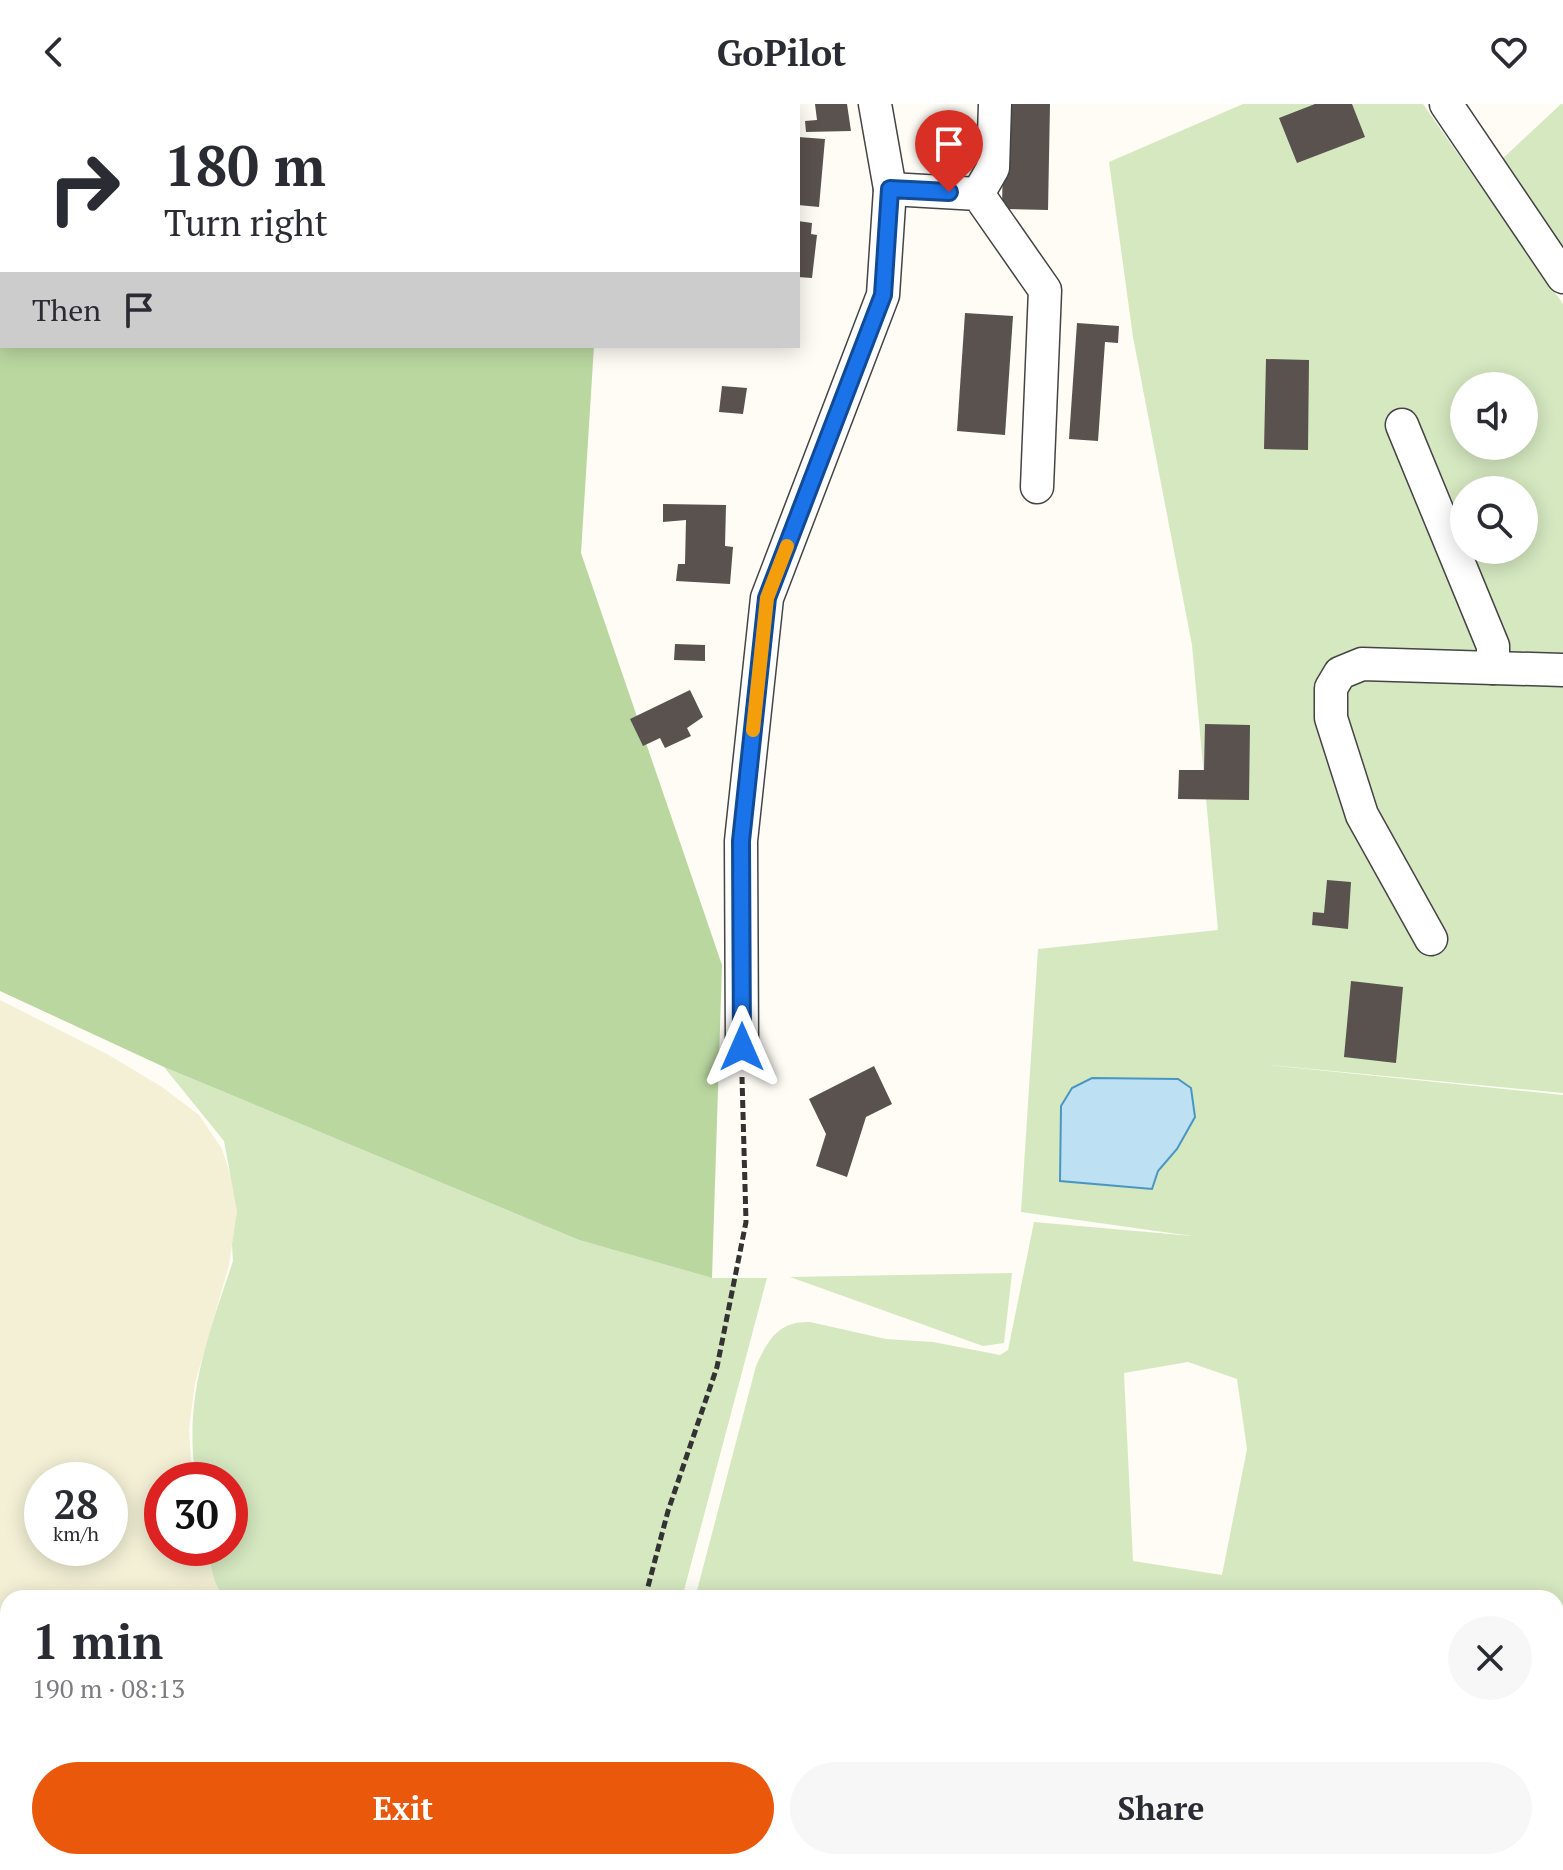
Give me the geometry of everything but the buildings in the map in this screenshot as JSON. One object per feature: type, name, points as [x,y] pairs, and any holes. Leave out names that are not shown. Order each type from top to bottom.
[{"type":"street","points":[[742,1047],[741,841],[767,598],[883,295],[890,189],[875,104]]},
{"type":"street","points":[[978,194],[993,168],[995,104]]},
{"type":"street","points":[[1446,104],[1563,277]]},
{"type":"street","points":[[890,189],[978,194]]},
{"type":"street","points":[[978,194],[1045,290],[1037,487]]},
{"type":"street","points":[[1402,425],[1493,646],[1493,668]]},
{"type":"street","points":[[1431,939],[1362,815],[1331,718],[1331,688],[1340,673],[1362,664],[1563,670]]},
{"type":"path","points":[[647,1590],[668,1511],[717,1367],[746,1222],[742,1047]]},
{"type":"shaded area","points":[[0,1000],[107,1054],[162,1087],[199,1115],[222,1149],[233,1183],[237,1211],[229,1265],[195,1383],[189,1429],[191,1462],[144,1462],[144,1566],[211,1566],[218,1590],[0,1590]]},
{"type":"green space","points":[[1243,104],[1423,104],[1563,304],[1563,1093],[1239,1062],[1563,1095],[1563,1590],[697,1590],[756,1366],[770,1340],[782,1329],[810,1322],[886,1339],[933,1342],[1000,1355],[1008,1350],[1034,1222],[1192,1236],[1021,1212],[1038,949],[1218,930],[1192,645],[1133,337],[1109,162]],"holes":[[[1093,1078],[1178,1079],[1177,1149],[1158,1171],[1072,1088]],[[1188,1362],[1237,1379],[1247,1449],[1222,1575],[1133,1561],[1124,1373]]]},
{"type":"green space","points":[[1563,104],[1563,253],[1500,161]]},
{"type":"green space","points":[[0,348],[594,348],[581,553],[722,965],[712,1278],[579,1240],[164,1067],[0,991]]},
{"type":"green space","points":[[164,1067],[579,1240],[712,1278],[767,1278],[684,1590],[219,1590],[211,1566],[248,1566],[248,1462],[194,1462],[193,1422],[200,1368],[233,1261],[237,1211],[224,1141]]},
{"type":"green space","points":[[1012,1273],[1004,1343],[983,1346],[790,1277]]},
{"type":"water","points":[[1092,1078],[1178,1079],[1191,1088],[1195,1117],[1177,1149],[1158,1171],[1152,1189],[1060,1181],[1061,1106],[1072,1088]]},
{"type":"slow traffic","points":[[753,730],[767,598],[787,546]]},
{"type":"route","points":[[742,1047],[741,841],[767,598],[883,295],[890,189],[949,192]]}]
